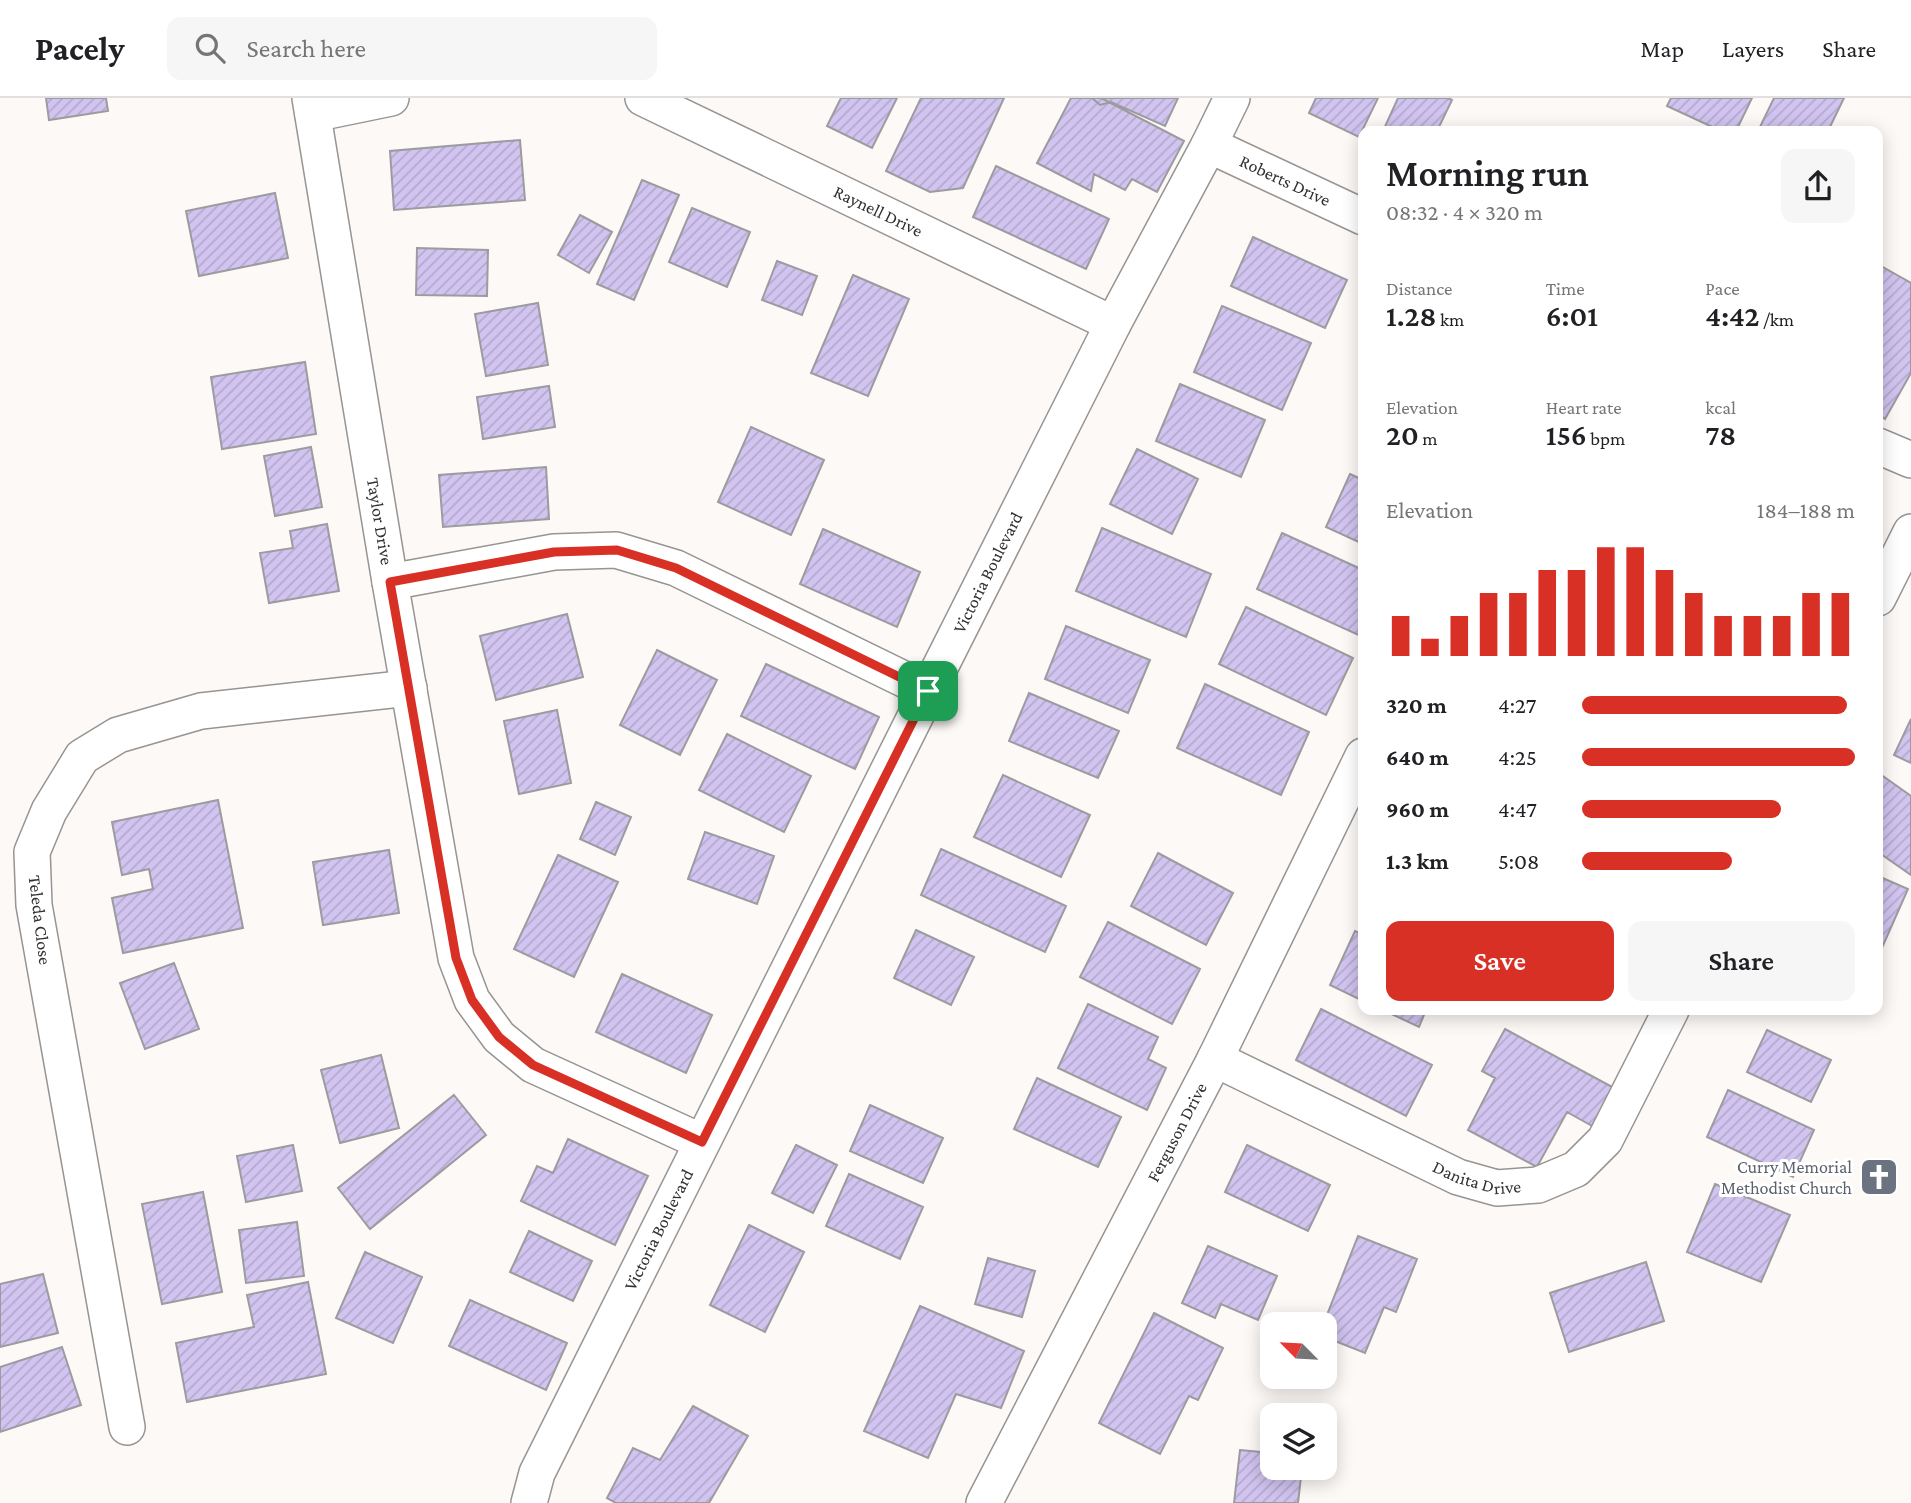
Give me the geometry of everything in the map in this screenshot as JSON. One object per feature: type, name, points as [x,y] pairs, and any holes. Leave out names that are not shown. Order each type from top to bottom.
[{"type":"street","points":[[312,106],[391,98]]},
{"type":"street","name":"Raynell Drive","points":[[643,98],[1113,324]]},
{"type":"street","name":"Victoria Boulevard","points":[[529,1503],[537,1473],[702,1142],[1113,324],[1209,145],[1231,98]]},
{"type":"street","name":"Taylor Drive","points":[[312,106],[390,582],[456,958],[472,1000],[499,1037],[533,1065],[702,1142]]},
{"type":"street","name":"Roberts Drive","points":[[1209,145],[1358,214]]},
{"type":"street","points":[[1883,448],[1911,460]]},
{"type":"street","points":[[1883,588],[1911,532]]},
{"type":"street","points":[[390,582],[554,552],[617,550],[676,568],[928,691]]},
{"type":"street","name":"Teleda Close","points":[[127,1427],[34,905],[32,852],[49,811],[82,757],[118,735],[201,710],[408,688]]},
{"type":"street","name":"Ferguson Drive","points":[[984,1503],[1215,1059],[1358,766]]},
{"type":"street","name":"Danita Drive","points":[[1215,1059],[1458,1177],[1497,1188],[1538,1185],[1576,1169],[1605,1140],[1668,1015]]},
{"type":"building","points":[[46,98],[106,98],[108,111],[49,120]]},
{"type":"building","points":[[841,98],[897,98],[872,148],[827,126]]},
{"type":"building","points":[[921,98],[1004,98],[963,188],[930,192],[886,171]]},
{"type":"building","points":[[1071,98],[1101,98],[1184,141],[1157,192],[1132,179],[1125,190],[1094,174],[1091,191],[1037,163]]},
{"type":"building","points":[[1092,98],[1178,98],[1165,126],[1111,102],[1100,105]]},
{"type":"building","points":[[1316,98],[1378,98],[1364,126],[1358,126],[1358,137],[1309,113]]},
{"type":"building","points":[[1398,98],[1452,100],[1439,126],[1385,126]]},
{"type":"building","points":[[1671,98],[1752,98],[1738,126],[1710,126],[1667,106]]},
{"type":"building","points":[[1774,98],[1844,98],[1830,126],[1760,126]]},
{"type":"building","points":[[520,140],[525,200],[394,210],[390,151]]},
{"type":"building","points":[[996,166],[1109,219],[1086,269],[973,217]]},
{"type":"building","points":[[642,180],[679,195],[634,300],[597,284]]},
{"type":"building","points":[[275,193],[288,258],[199,276],[186,211]]},
{"type":"building","points":[[692,208],[750,232],[727,287],[669,262]]},
{"type":"building","points":[[580,215],[612,232],[589,273],[558,255]]},
{"type":"building","points":[[1253,237],[1347,280],[1325,328],[1231,286]]},
{"type":"building","points":[[417,248],[488,250],[487,296],[416,295]]},
{"type":"building","points":[[777,261],[817,276],[802,315],[762,300]]},
{"type":"building","points":[[1883,267],[1911,283],[1911,373],[1885,419]]},
{"type":"building","points":[[853,275],[909,299],[868,396],[811,373]]},
{"type":"building","points":[[538,303],[548,365],[486,376],[475,314]]},
{"type":"building","points":[[1222,306],[1311,343],[1282,410],[1194,372]]},
{"type":"building","points":[[305,362],[316,434],[222,449],[211,377]]},
{"type":"building","points":[[1180,384],[1265,420],[1241,477],[1156,441]]},
{"type":"building","points":[[549,386],[555,427],[483,439],[477,397]]},
{"type":"building","points":[[751,427],[824,460],[791,535],[718,502]]},
{"type":"building","points":[[311,447],[322,507],[275,516],[264,456]]},
{"type":"building","points":[[1137,449],[1198,479],[1172,534],[1110,504]]},
{"type":"building","points":[[546,467],[549,519],[443,527],[439,475]]},
{"type":"building","points":[[1350,474],[1358,478],[1358,542],[1326,527]]},
{"type":"building","points":[[327,524],[339,591],[269,603],[260,553],[293,548],[290,531]]},
{"type":"building","points":[[1102,528],[1211,574],[1186,637],[1076,591]]},
{"type":"building","points":[[823,529],[920,572],[897,627],[800,584]]},
{"type":"building","points":[[1282,533],[1358,568],[1358,635],[1257,589]]},
{"type":"building","points":[[1246,607],[1353,658],[1326,715],[1219,664]]},
{"type":"building","points":[[567,614],[583,677],[496,700],[480,636]]},
{"type":"building","points":[[1066,626],[1150,660],[1128,713],[1045,679]]},
{"type":"building","points":[[657,650],[717,680],[680,755],[620,725]]},
{"type":"building","points":[[766,664],[879,717],[855,769],[741,716]]},
{"type":"building","points":[[1205,684],[1309,732],[1281,795],[1177,748]]},
{"type":"building","points":[[1029,693],[1119,731],[1098,778],[1009,741]]},
{"type":"building","points":[[557,710],[571,783],[519,794],[504,721]]},
{"type":"building","points":[[1911,719],[1911,763],[1894,755]]},
{"type":"building","points":[[727,734],[811,776],[784,832],[699,790]]},
{"type":"building","points":[[1003,775],[1090,815],[1061,877],[974,837]]},
{"type":"building","points":[[1883,776],[1911,796],[1911,875],[1883,855]]},
{"type":"building","points":[[218,800],[243,928],[123,953],[112,898],[153,889],[149,869],[122,875],[112,822]]},
{"type":"building","points":[[596,802],[631,817],[615,855],[580,839]]},
{"type":"building","points":[[705,832],[774,856],[757,904],[688,879]]},
{"type":"building","points":[[941,849],[1066,906],[1045,952],[921,895]]},
{"type":"building","points":[[389,850],[399,913],[323,925],[313,862]]},
{"type":"building","points":[[1158,853],[1233,893],[1206,945],[1131,906]]},
{"type":"building","points":[[558,855],[618,882],[574,977],[514,949]]},
{"type":"building","points":[[1883,878],[1908,889],[1883,945]]},
{"type":"building","points":[[1108,922],[1200,969],[1172,1024],[1080,977]]},
{"type":"building","points":[[916,930],[974,957],[951,1005],[894,978]]},
{"type":"building","points":[[1355,931],[1358,932],[1358,999],[1330,985]]},
{"type":"building","points":[[174,963],[199,1029],[145,1049],[120,983]]},
{"type":"building","points":[[622,974],[712,1015],[686,1073],[596,1032]]},
{"type":"building","points":[[1088,1004],[1158,1037],[1148,1059],[1166,1068],[1147,1110],[1058,1068]]},
{"type":"building","points":[[1321,1009],[1432,1065],[1406,1116],[1296,1060]]},
{"type":"building","points":[[1394,1015],[1424,1015],[1419,1027]]},
{"type":"building","points":[[1505,1029],[1614,1088],[1592,1126],[1567,1112],[1537,1167],[1468,1130],[1495,1078],[1482,1071]]},
{"type":"building","points":[[1767,1030],[1831,1060],[1811,1102],[1747,1072]]},
{"type":"building","points":[[381,1055],[399,1128],[340,1143],[321,1070]]},
{"type":"building","points":[[1037,1078],[1121,1117],[1098,1167],[1014,1129]]},
{"type":"building","points":[[1728,1090],[1814,1130],[1793,1177],[1707,1137]]},
{"type":"building","points":[[454,1095],[486,1135],[370,1229],[338,1188]]},
{"type":"building","points":[[870,1105],[943,1138],[923,1183],[850,1151]]},
{"type":"building","points":[[568,1139],[648,1176],[615,1245],[521,1201],[537,1166],[553,1173]]},
{"type":"building","points":[[293,1145],[302,1191],[246,1202],[237,1156]]},
{"type":"building","points":[[796,1145],[837,1165],[813,1213],[772,1193]]},
{"type":"building","points":[[1247,1145],[1330,1185],[1308,1231],[1225,1192]]},
{"type":"building","points":[[849,1174],[923,1207],[900,1259],[826,1226]]},
{"type":"building","points":[[1715,1184],[1790,1215],[1761,1282],[1687,1252]]},
{"type":"building","points":[[203,1192],[222,1292],[162,1304],[142,1204]]},
{"type":"building","points":[[297,1222],[304,1276],[246,1283],[239,1230]]},
{"type":"building","points":[[749,1225],[804,1252],[765,1332],[710,1305]]},
{"type":"building","points":[[529,1231],[592,1261],[573,1301],[510,1272]]},
{"type":"building","points":[[1358,1236],[1417,1259],[1396,1312],[1384,1307],[1365,1353],[1337,1342],[1337,1312],[1328,1312]]},
{"type":"building","points":[[1208,1246],[1277,1276],[1258,1320],[1221,1304],[1215,1318],[1182,1303]]},
{"type":"building","points":[[365,1252],[422,1277],[393,1343],[336,1318]]},
{"type":"building","points":[[988,1258],[1035,1271],[1022,1317],[975,1304]]},
{"type":"building","points":[[1646,1262],[1664,1321],[1569,1352],[1550,1293]]},
{"type":"building","points":[[43,1274],[58,1333],[0,1347],[0,1284]]},
{"type":"building","points":[[308,1282],[326,1374],[187,1402],[176,1343],[254,1327],[247,1295]]},
{"type":"building","points":[[470,1300],[567,1343],[546,1390],[449,1346]]},
{"type":"building","points":[[920,1306],[1024,1351],[1001,1408],[956,1394],[928,1458],[864,1431]]},
{"type":"building","points":[[1154,1313],[1223,1348],[1198,1400],[1189,1396],[1160,1454],[1099,1423]]},
{"type":"building","points":[[62,1347],[81,1405],[0,1432],[0,1367]]},
{"type":"building","points":[[693,1406],[748,1436],[709,1503],[616,1503],[607,1498],[633,1448],[660,1460]]},
{"type":"building","points":[[1240,1450],[1260,1452],[1260,1480],[1301,1480],[1298,1503],[1234,1503]]},
{"type":"place","name":"Curry Memorial Methodist Church","points":[[1879,1177]]},
{"type":"route","points":[[617,550],[676,568],[928,691],[702,1142],[533,1065],[499,1037],[472,1000],[456,958],[390,582],[554,552],[617,550]]}]
